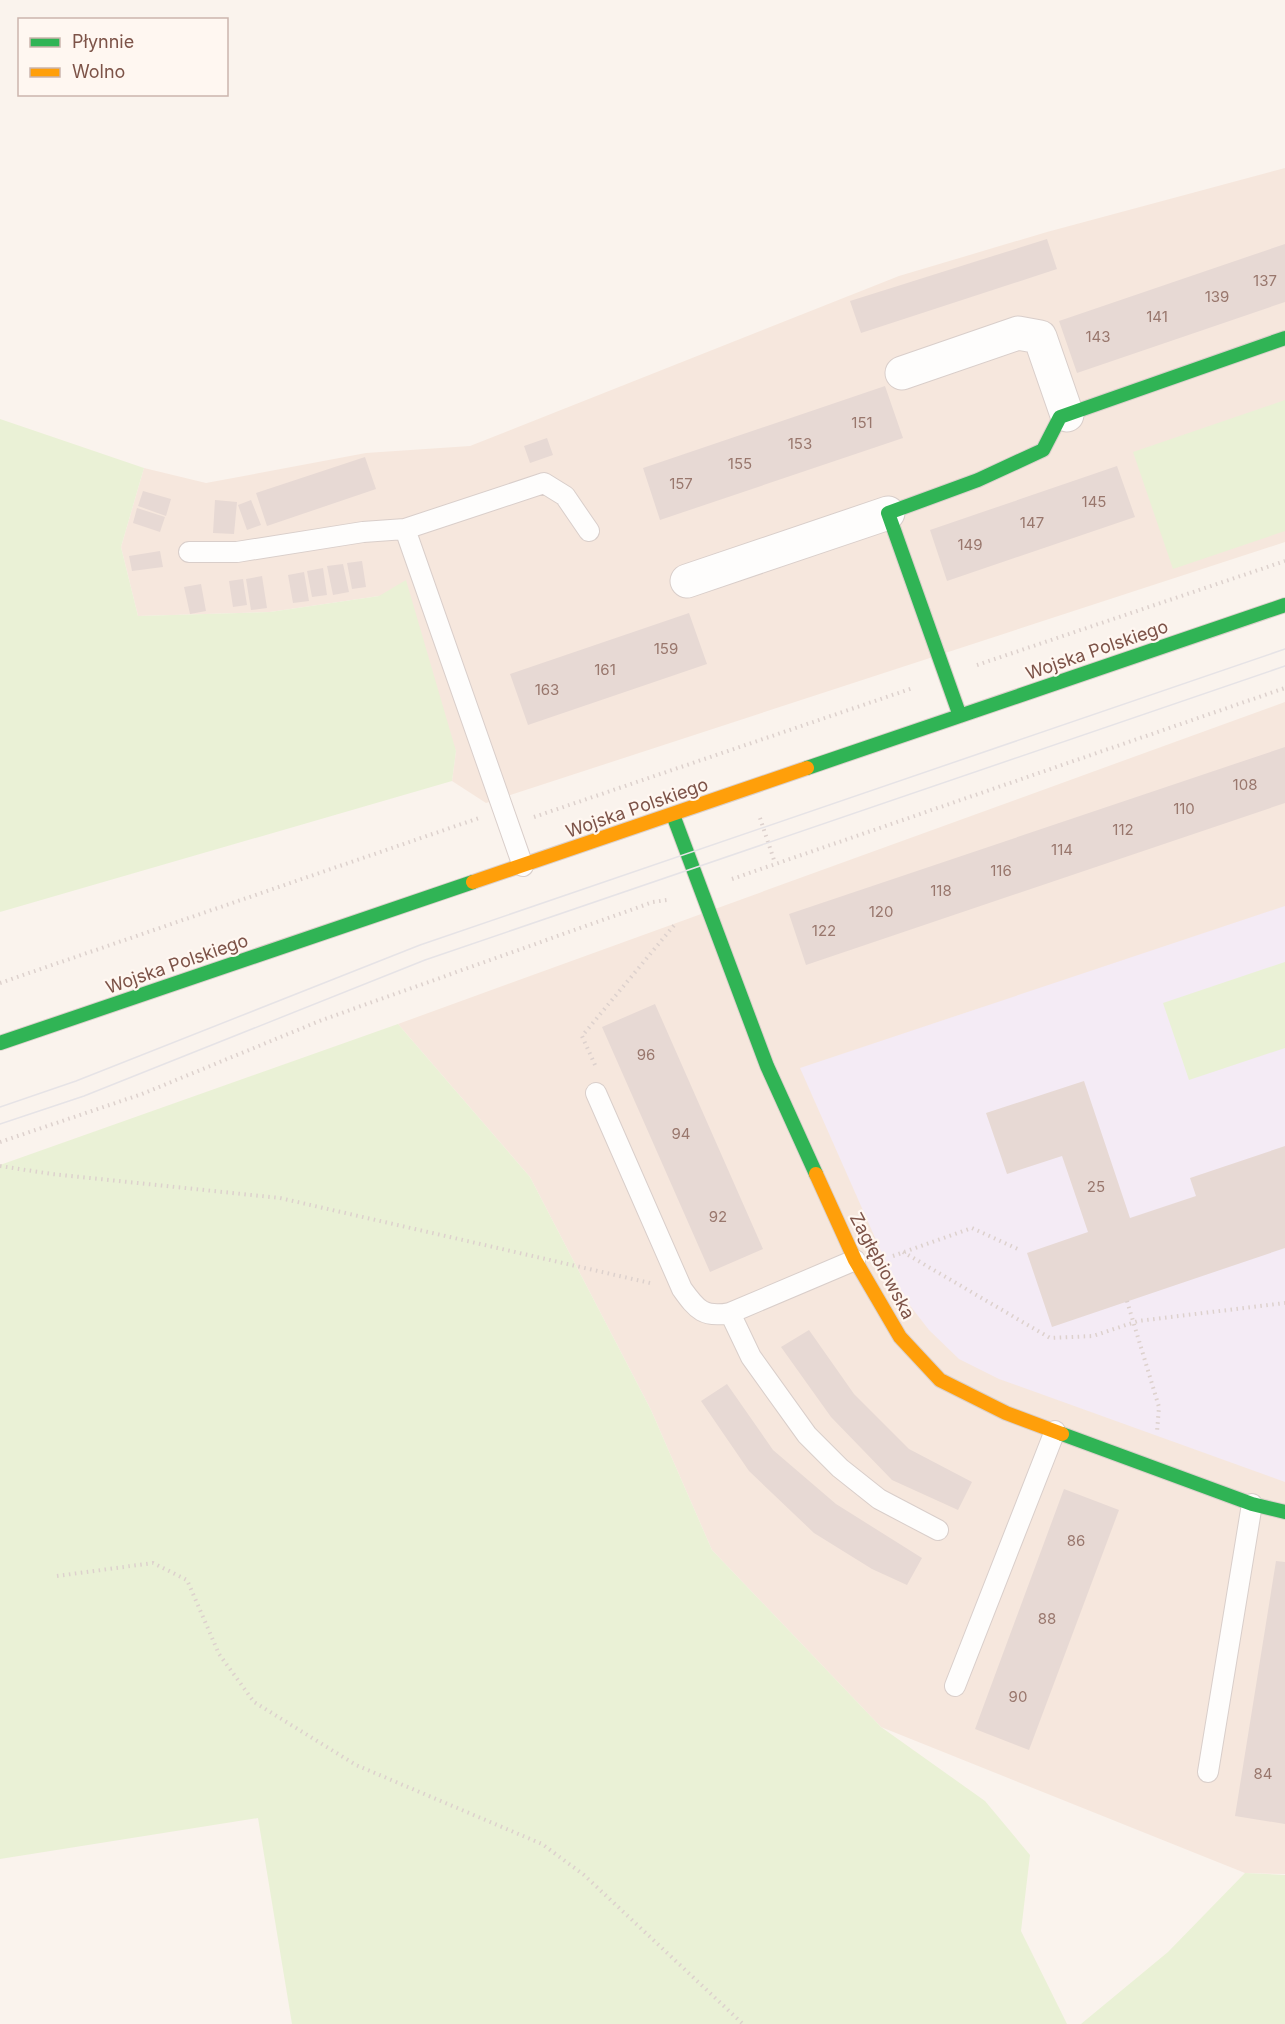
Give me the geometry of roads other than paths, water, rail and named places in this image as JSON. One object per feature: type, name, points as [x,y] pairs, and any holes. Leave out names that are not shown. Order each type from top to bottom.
[{"type":"street","points":[[902,373],[1018,333],[1040,337],[1067,415]]},
{"type":"street","points":[[687,581],[978,480],[1043,450],[1060,417],[1285,338]]},
{"type":"street","points":[[888,513],[960,716]]},
{"type":"street","name":"Wojska Polskiego","points":[[0,1043],[1285,605]]},
{"type":"street","name":"Zagłębiowska","points":[[673,815],[767,1066],[855,1260],[900,1337],[940,1380],[1006,1413],[1252,1504],[1285,1512]]},
{"type":"lane","points":[[189,552],[237,552],[363,532],[405,529],[544,483],[565,496],[589,531]]},
{"type":"lane","points":[[405,529],[523,866]]},
{"type":"lane","points":[[596,1093],[682,1289],[694,1307],[713,1316],[730,1312],[855,1260]]},
{"type":"lane","points":[[730,1312],[751,1357],[807,1435],[840,1468],[879,1499],[938,1530]]},
{"type":"lane","points":[[955,1686],[1055,1431]]},
{"type":"lane","points":[[1208,1772],[1252,1504]]},
{"type":"tram line","points":[[0,1107],[76,1081],[420,945],[1285,649]]},
{"type":"tram line","points":[[0,1124],[84,1096],[425,960],[1285,666]]}]
